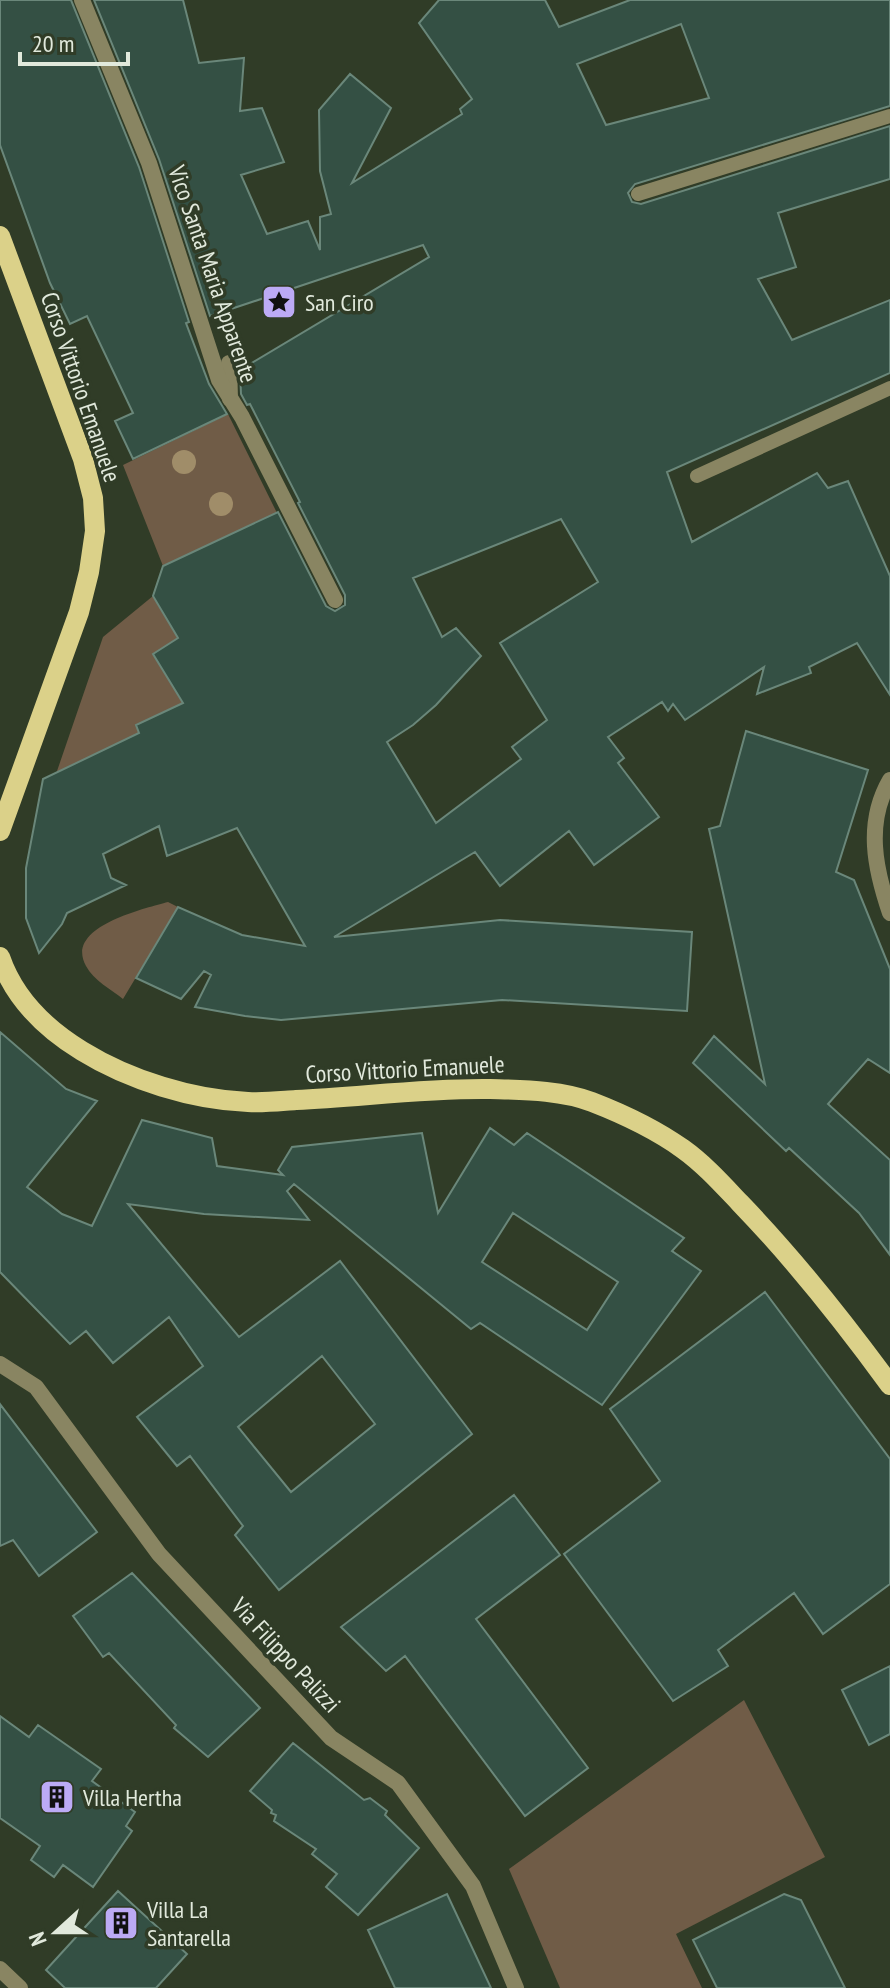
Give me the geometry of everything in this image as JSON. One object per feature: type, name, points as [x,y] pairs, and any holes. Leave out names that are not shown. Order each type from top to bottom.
[{"type":"main road","name":"Corso Vittorio Emanuele","points":[[0,236],[83,459],[93,498],[95,531],[79,612],[0,831]]},
{"type":"main road","name":"Corso Vittorio Emanuele","points":[[0,957],[17,992],[60,1038],[97,1060],[180,1091],[248,1102],[370,1097],[447,1088],[508,1089],[587,1100],[625,1115],[664,1136],[708,1170],[768,1232],[890,1385]]},
{"type":"street","name":"Vico Santa Maria Apparente","points":[[82,0],[133,118],[219,380],[242,417],[335,600]]},
{"type":"street","points":[[229,363],[230,399]]},
{"type":"street","points":[[890,780],[876,812],[875,847],[877,869],[890,913]]},
{"type":"street","name":"Via Filippo Palizzi","points":[[0,1364],[36,1387],[159,1554],[331,1738],[398,1783],[473,1886],[516,1988]]},
{"type":"street","points":[[0,1969],[20,1988]]},
{"type":"lane","points":[[638,194],[890,116]]},
{"type":"lane","points":[[697,476],[890,388]]},
{"type":"shaded area","points":[[228,414],[277,513],[163,566],[123,465]]},
{"type":"shaded area","points":[[153,596],[178,638],[153,655],[189,711],[137,725],[139,733],[56,774],[103,637]]},
{"type":"shaded area","points":[[168,902],[178,907],[123,999],[89,971],[82,952],[86,941],[109,922]]},
{"type":"shaded area","points":[[744,1700],[825,1857],[676,1934],[702,1988],[560,1988],[509,1869]]},
{"type":"building","points":[[0,0],[71,0],[139,167],[189,322],[186,323],[209,384],[227,414],[133,459],[115,421],[133,413],[87,316],[70,324],[50,283],[0,145]]},
{"type":"building","points":[[94,0],[183,0],[199,63],[244,58],[240,111],[262,108],[284,162],[241,175],[267,234],[308,221],[320,250],[320,217],[331,214],[320,171],[319,110],[350,74],[391,108],[352,183],[462,114],[460,109],[472,99],[419,23],[439,0],[545,0],[559,27],[630,0],[890,0],[890,106],[635,184],[628,193],[632,202],[641,204],[890,126],[890,179],[778,213],[796,267],[758,279],[792,340],[890,300],[890,373],[667,472],[692,542],[817,473],[828,488],[848,481],[890,576],[890,695],[857,643],[809,667],[811,673],[757,694],[764,667],[685,720],[673,704],[668,711],[662,702],[608,737],[624,758],[618,763],[659,817],[594,865],[569,831],[500,886],[475,852],[334,937],[500,920],[692,932],[687,1011],[502,1000],[281,1020],[195,1007],[211,975],[204,971],[181,999],[136,978],[178,907],[242,935],[305,946],[237,828],[167,856],[159,826],[103,854],[111,878],[126,885],[67,913],[39,953],[26,918],[26,868],[43,779],[139,733],[136,725],[183,703],[153,654],[178,638],[153,596],[163,566],[278,512],[326,606],[335,611],[345,605],[345,595],[300,502],[250,404],[247,405],[241,394],[240,370],[429,257],[423,245],[210,316],[159,159]],"holes":[[[681,24],[709,98],[606,125],[577,64]],[[561,519],[598,582],[500,643],[547,720],[512,747],[521,759],[436,823],[387,742],[436,705],[481,656],[456,628],[442,637],[413,578]]]},
{"type":"building","points":[[746,731],[868,770],[836,872],[854,880],[890,969],[890,1073],[868,1059],[828,1104],[890,1160],[890,1255],[859,1213],[789,1148],[786,1151],[693,1063],[714,1036],[765,1084],[709,829],[720,826]]},
{"type":"building","points":[[0,1032],[66,1089],[97,1101],[27,1187],[62,1214],[92,1226],[142,1120],[212,1138],[217,1166],[283,1175],[278,1170],[292,1147],[422,1133],[438,1213],[490,1128],[514,1145],[527,1133],[684,1238],[672,1251],[701,1271],[602,1405],[480,1323],[471,1329],[294,1184],[287,1191],[309,1220],[204,1214],[128,1204],[239,1337],[340,1261],[472,1434],[279,1590],[235,1535],[243,1526],[190,1456],[177,1466],[137,1417],[203,1366],[169,1317],[113,1363],[86,1331],[70,1344],[0,1272]],"holes":[[[513,1213],[618,1282],[587,1330],[482,1262]],[[322,1356],[375,1424],[291,1492],[238,1427]]]},
{"type":"building","points":[[765,1292],[890,1459],[890,1584],[823,1634],[794,1593],[718,1650],[728,1666],[673,1701],[564,1554],[660,1481],[610,1409]]},
{"type":"building","points":[[0,1404],[97,1532],[39,1576],[13,1540],[0,1546]]},
{"type":"building","points":[[514,1495],[560,1555],[476,1619],[588,1768],[525,1816],[405,1656],[386,1671],[341,1627]]},
{"type":"building","points":[[132,1573],[260,1708],[208,1757],[174,1728],[176,1725],[109,1653],[103,1657],[73,1616]]},
{"type":"building","points":[[890,1666],[890,1734],[869,1745],[842,1690]]},
{"type":"building","name":"Villa Hertha","points":[[0,1716],[29,1737],[38,1725],[101,1769],[92,1781],[135,1812],[126,1826],[132,1831],[93,1887],[63,1865],[54,1877],[31,1860],[40,1846],[0,1818]]},
{"type":"building","points":[[293,1743],[364,1800],[370,1798],[387,1811],[385,1815],[419,1848],[358,1915],[326,1887],[337,1874],[312,1854],[316,1849],[274,1821],[276,1815],[271,1813],[272,1810],[250,1791]]},
{"type":"building","name":"Villa La Santarella","points":[[118,1891],[187,1954],[156,1988],[65,1988],[46,1970]]},
{"type":"building","points":[[447,1894],[491,1988],[395,1988],[368,1930]]},
{"type":"building","points":[[784,1894],[801,1900],[845,1988],[717,1988],[693,1940]]},
{"type":"place","name":"San Ciro","points":[[279,302]]},
{"type":"place","name":"Villa Hertha","points":[[57,1797]]},
{"type":"place","name":"Villa La Santarella","points":[[121,1923]]}]
